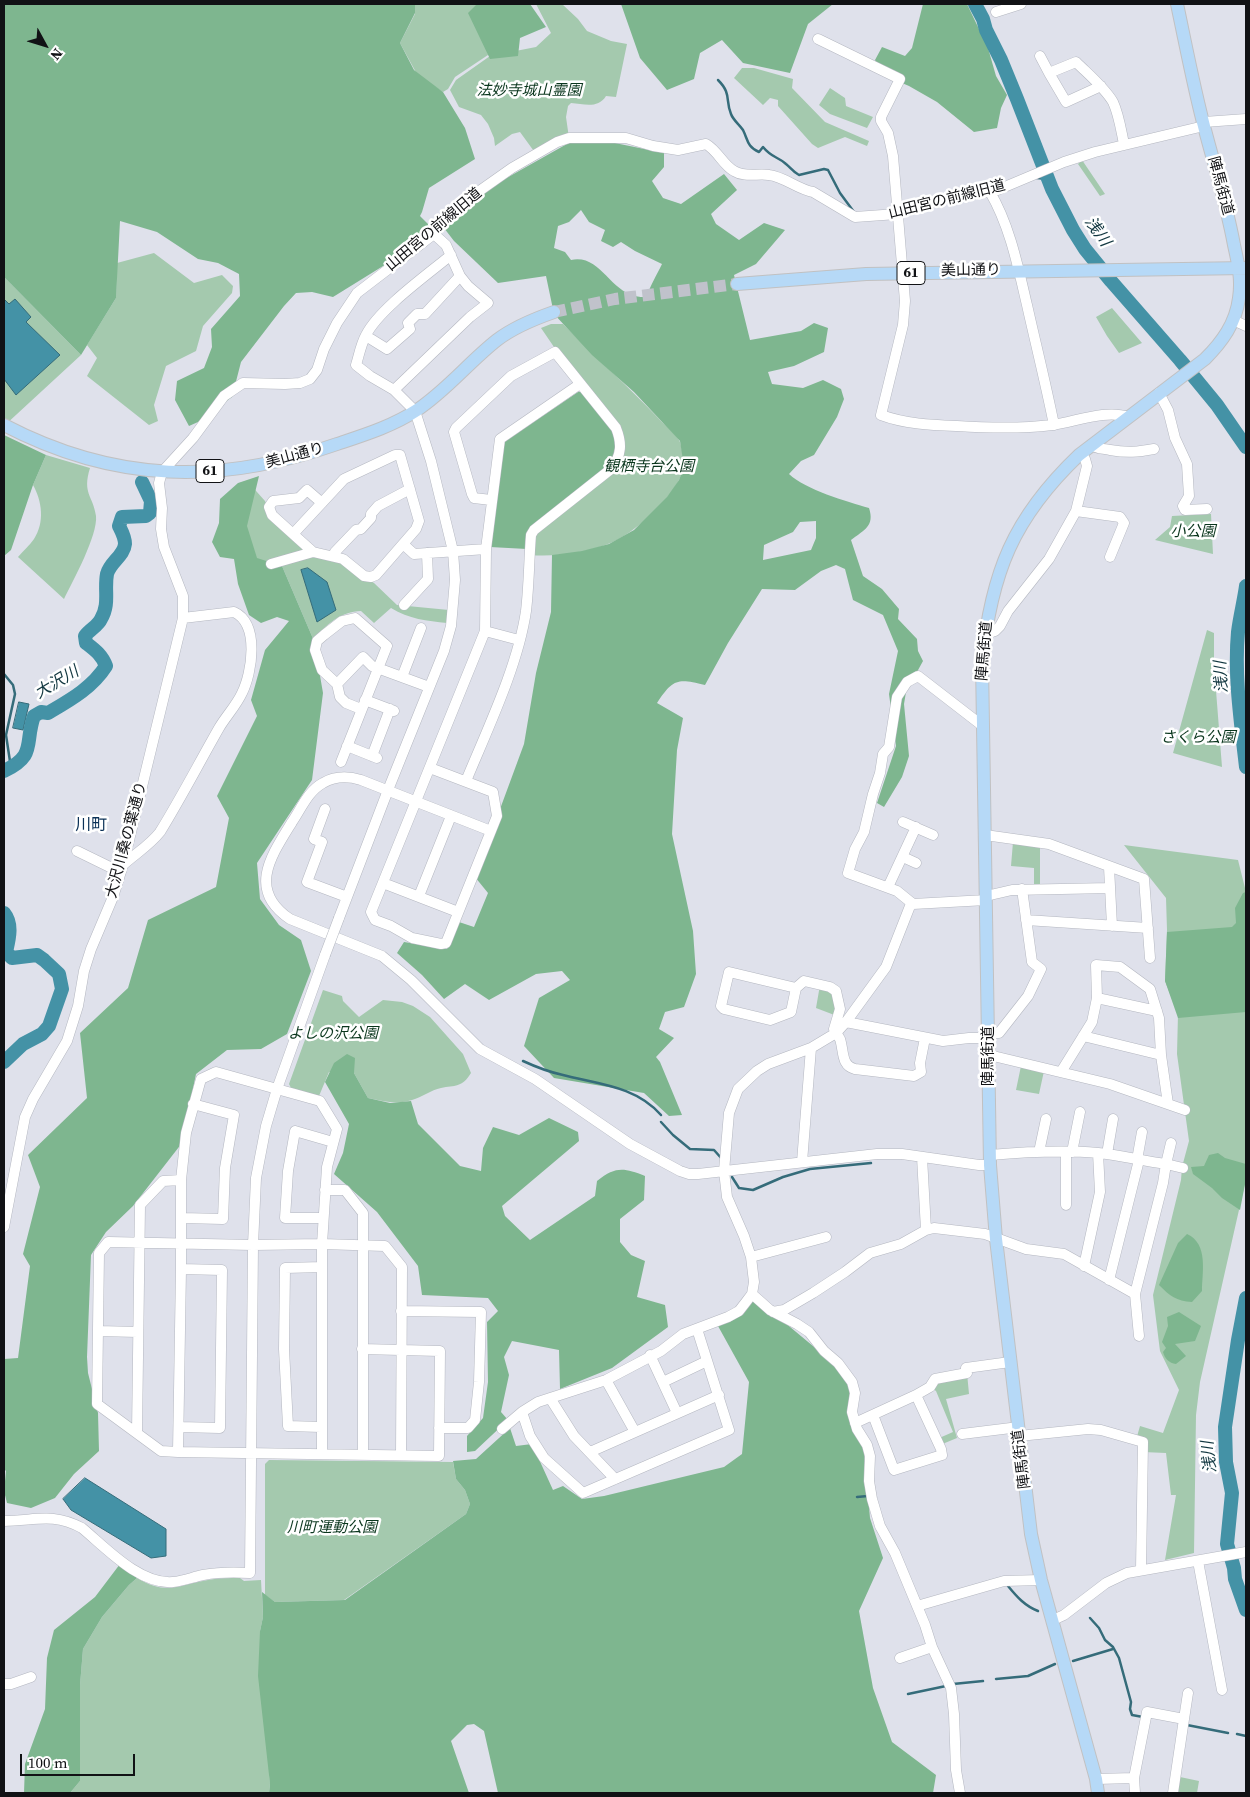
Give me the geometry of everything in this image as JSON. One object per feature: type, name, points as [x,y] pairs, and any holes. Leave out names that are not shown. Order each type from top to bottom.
[{"type":"main road","name":"陣馬街道","points":[[1098,1793],[1096,1779],[1041,1580],[1031,1534],[996,1239],[990,1160],[982,663],[990,604],[1001,569],[1016,534],[1043,493],[1081,453],[1204,359],[1225,337],[1233,320],[1239,299],[1243,268],[1204,124],[1177,4]]},
{"type":"main road","name":"美山通り","points":[[737,284],[831,276],[902,273],[1243,268]]},
{"type":"main road","name":"美山通り","points":[[4,425],[36,441],[92,460],[162,472],[224,471],[290,459],[356,438],[386,426],[415,411],[452,383],[498,339],[533,320],[554,312]]},
{"type":"street","points":[[996,12],[1017,4]]},
{"type":"street","points":[[818,39],[900,79],[880,117],[890,141],[905,301],[903,325],[881,415],[928,425],[1005,428],[1054,425],[1121,414],[1128,417]]},
{"type":"street","points":[[1040,56],[1066,102],[1101,86]]},
{"type":"street","points":[[1049,74],[1076,62],[1101,86],[1112,102],[1119,120],[1124,144]]},
{"type":"street","name":"山田宮の前線旧道","points":[[162,472],[193,438],[224,396],[239,384],[295,383],[306,381],[313,376],[337,323],[357,293],[434,234],[454,211],[468,199],[536,154],[557,142],[569,138],[626,138],[653,146],[678,150],[706,144],[716,152],[728,168],[737,173],[771,175],[805,191],[813,192],[855,217],[897,212],[947,198],[990,192],[1064,162],[1124,144],[1204,124],[1246,119]]},
{"type":"street","points":[[990,192],[1000,210],[1019,270],[1033,324],[1054,425]]},
{"type":"street","points":[[394,390],[470,317],[488,303],[468,286],[460,276],[446,245],[434,234]]},
{"type":"street","points":[[4,1521],[55,1518],[72,1523],[82,1528],[138,1573],[150,1579],[164,1582],[179,1582],[223,1572],[250,1573],[253,1245],[256,1178],[266,1126],[277,1088],[325,955],[444,651],[452,626],[455,580],[453,550],[431,461],[415,411],[394,390],[356,365],[366,336],[376,321],[401,297],[451,255]]},
{"type":"street","points":[[366,336],[387,350],[410,329],[408,323],[416,314],[425,314],[460,276]]},
{"type":"street","points":[[1233,320],[1246,326]]},
{"type":"street","points":[[466,782],[511,669],[519,640],[526,612],[531,535],[611,469],[620,453],[620,437],[616,428],[554,352],[511,376],[454,432],[474,498],[491,500]]},
{"type":"street","points":[[430,768],[493,792],[497,816],[446,943],[441,944],[412,938],[391,926],[375,920],[372,912],[485,631],[486,549],[500,439],[580,384]]},
{"type":"street","points":[[1158,393],[1168,410],[1175,438],[1187,464],[1189,496],[1183,506],[1185,510],[1207,509]]},
{"type":"street","points":[[1092,445],[1097,449],[1108,449],[1123,453],[1154,449]]},
{"type":"street","points":[[985,634],[996,630],[1008,611],[1034,580],[1049,559],[1076,511],[1087,466],[1081,453]]},
{"type":"street","points":[[271,564],[313,552],[343,559],[364,576],[371,577],[376,575],[416,529],[419,521],[400,455],[395,455],[344,478],[294,534]]},
{"type":"street","name":"大沢川桑の葉通り","points":[[4,1227],[25,1117],[33,1099],[67,1041],[76,1013],[84,971],[91,949],[113,897],[122,869],[183,618],[182,596],[169,565],[161,529],[162,508],[159,483],[162,472]]},
{"type":"street","points":[[333,556],[356,530],[361,529],[371,518],[371,514],[378,506],[410,489]]},
{"type":"street","points":[[313,552],[272,515],[269,507],[273,501],[299,498],[307,490],[322,503]]},
{"type":"street","points":[[1076,511],[1120,518],[1124,523],[1110,557]]},
{"type":"street","points":[[403,544],[414,554],[486,549]]},
{"type":"street","points":[[404,605],[415,593],[426,593],[428,579],[427,554]]},
{"type":"street","points":[[78,851],[122,869],[141,849],[152,841],[160,832],[223,722],[242,694],[251,662],[250,636],[244,621],[234,612],[183,618]]},
{"type":"street","points":[[341,762],[347,746],[363,704],[387,646],[355,618],[342,621],[317,641],[315,650],[322,670],[337,684],[340,697],[346,703],[363,704],[393,710],[375,757],[347,746]]},
{"type":"street","points":[[402,676],[421,628]]},
{"type":"street","points":[[485,631],[519,640]]},
{"type":"street","points":[[337,684],[363,658],[372,666],[429,687]]},
{"type":"street","points":[[913,904],[897,891],[848,873],[855,849],[864,832],[872,794],[880,773],[882,754],[889,747],[900,690],[918,676],[984,727]]},
{"type":"street","points":[[491,831],[352,777],[332,779],[322,783],[310,794],[271,856],[267,868],[266,886],[271,900],[280,912],[290,920],[382,956],[412,980],[480,1049],[535,1079],[630,1144],[689,1174],[802,1162],[854,1162],[896,1154],[979,1165],[990,1160],[1039,1152],[1102,1154],[1183,1168]]},
{"type":"street","points":[[324,808],[314,839],[322,842],[307,882],[347,897]]},
{"type":"street","points":[[419,896],[451,816]]},
{"type":"street","points":[[903,822],[933,834]]},
{"type":"street","points":[[888,887],[916,827]]},
{"type":"street","points":[[985,835],[1049,844],[1144,879],[1150,958]]},
{"type":"street","points":[[903,857],[916,863]]},
{"type":"street","points":[[1108,867],[1112,926]]},
{"type":"street","points":[[383,883],[458,912]]},
{"type":"street","points":[[502,1428],[538,1402],[606,1380],[661,1351],[683,1334],[728,1318],[738,1311],[752,1294],[754,1282],[751,1257],[727,1197],[724,1171],[729,1113],[738,1089],[757,1071],[768,1064],[811,1048],[836,1033],[886,967],[910,906],[913,904],[986,898],[1022,890],[1110,888]]},
{"type":"street","points":[[846,1022],[943,1041],[999,1033],[1028,996],[1041,970],[1032,962],[1022,890]]},
{"type":"street","points":[[1026,920],[1148,928]]},
{"type":"street","points":[[1061,1072],[1092,1022],[1097,998],[1096,965],[1120,967],[1150,988],[1159,1018],[1161,1055],[1168,1104]]},
{"type":"street","points":[[796,988],[729,972],[721,1006],[724,1009],[770,1020],[791,1012],[796,988],[804,981],[834,988],[840,1009],[834,1029],[839,1038],[845,1064],[849,1068],[914,1076],[921,1072],[920,1064],[925,1038]]},
{"type":"street","points":[[1097,998],[1157,1011]]},
{"type":"street","points":[[1083,1036],[1161,1055]]},
{"type":"street","points":[[802,1162],[811,1048]]},
{"type":"street","points":[[989,1055],[1110,1084],[1185,1110]]},
{"type":"street","points":[[178,1452],[181,1180],[186,1133],[201,1079],[216,1072],[320,1101],[337,1129],[327,1167],[323,1218],[322,1454]]},
{"type":"street","points":[[182,1218],[223,1219],[225,1168],[234,1115],[193,1104]]},
{"type":"street","points":[[1066,1204],[1069,1152],[1080,1112]]},
{"type":"street","points":[[1039,1152],[1046,1119]]},
{"type":"street","points":[[1084,1266],[1100,1192],[1102,1154],[1113,1120]]},
{"type":"street","points":[[323,1218],[285,1218],[288,1171],[296,1131],[333,1142]]},
{"type":"street","points":[[1109,1280],[1138,1160],[1142,1132]]},
{"type":"street","points":[[1139,1336],[1135,1294],[1171,1143]]},
{"type":"street","points":[[922,1157],[926,1230]]},
{"type":"street","points":[[137,1433],[140,1205],[163,1181],[181,1180]]},
{"type":"street","points":[[325,1190],[345,1190],[363,1213],[363,1455]]},
{"type":"street","points":[[773,1312],[784,1310],[813,1293],[870,1254],[901,1244],[926,1230],[934,1228],[985,1234],[1026,1249],[1064,1254],[1135,1294]]},
{"type":"street","points":[[751,1257],[826,1237]]},
{"type":"street","points":[[362,1349],[401,1350],[440,1351],[439,1456],[162,1451],[97,1404],[99,1253],[108,1242],[385,1246],[402,1267],[401,1311],[401,1350],[400,1455]]},
{"type":"street","points":[[321,1427],[288,1426],[284,1348],[286,1268],[322,1267]]},
{"type":"street","points":[[179,1427],[220,1428],[222,1333],[222,1270],[181,1269]]},
{"type":"street","points":[[752,1294],[773,1312],[809,1332],[852,1382],[855,1393],[852,1412],[870,1456],[870,1490],[880,1526],[895,1553],[932,1647],[951,1688],[956,1770],[960,1793]]},
{"type":"street","points":[[401,1311],[481,1312],[479,1382],[475,1420],[468,1428],[439,1428]]},
{"type":"street","points":[[522,1412],[530,1436],[544,1458],[583,1493],[730,1430],[696,1328]]},
{"type":"street","points":[[98,1331],[138,1332]]},
{"type":"street","points":[[650,1356],[676,1413]]},
{"type":"street","points":[[663,1382],[707,1361]]},
{"type":"street","points":[[855,1423],[916,1395],[930,1387],[935,1380],[967,1373],[966,1368],[1010,1362]]},
{"type":"street","points":[[606,1380],[635,1432]]},
{"type":"street","points":[[590,1452],[719,1395]]},
{"type":"street","points":[[873,1415],[894,1470],[942,1455],[941,1448],[916,1395]]},
{"type":"street","points":[[550,1398],[574,1436],[615,1479]]},
{"type":"street","points":[[962,1434],[1088,1429],[1101,1430],[1143,1442],[1141,1570]]},
{"type":"street","points":[[1052,1620],[1064,1615],[1112,1579],[1126,1573],[1246,1552]]},
{"type":"street","points":[[1199,1561],[1222,1690]]},
{"type":"street","points":[[917,1606],[1004,1581],[1041,1580]]},
{"type":"street","points":[[900,1658],[932,1647]]},
{"type":"street","points":[[4,1684],[10,1684],[31,1677]]},
{"type":"street","points":[[1173,1793],[1188,1693]]},
{"type":"street","points":[[1135,1793],[1134,1778],[1147,1712],[1184,1719]]},
{"type":"street","points":[[1096,1779],[1134,1778]]},
{"type":"green space","points":[[4,4],[415,4],[415,13],[400,43],[414,70],[443,92],[465,128],[475,159],[429,188],[420,216],[433,229],[396,258],[333,297],[312,292],[296,293],[241,362],[232,397],[198,422],[189,426],[175,400],[177,381],[204,368],[212,347],[211,329],[240,296],[239,274],[218,263],[198,259],[157,232],[120,221],[116,298],[81,355],[4,277]]},
{"type":"green space","points":[[415,4],[484,4],[488,55],[455,77],[448,89],[443,92],[418,76],[400,43],[415,14]]},
{"type":"green space","points":[[477,4],[530,4],[546,27],[520,38],[518,56],[490,59],[468,13]]},
{"type":"green space","name":"法妙寺城山霊園","points":[[536,4],[562,4],[578,19],[587,31],[611,41],[627,44],[616,97],[606,96],[599,103],[595,104],[571,103],[568,106],[566,117],[569,138],[536,154],[520,132],[512,134],[495,146],[488,124],[481,115],[459,107],[450,90],[456,80],[490,56],[536,47],[551,33]]},
{"type":"green space","points":[[621,4],[833,4],[808,24],[790,73],[743,63],[722,40],[700,53],[694,79],[667,90],[640,58]]},
{"type":"green space","points":[[923,4],[967,4],[988,48],[996,76],[1007,95],[1001,108],[997,128],[974,132],[937,102],[909,86],[881,74],[875,60],[882,47],[905,56],[912,48]]},
{"type":"green space","points":[[742,68],[754,68],[793,79],[792,88],[825,122],[869,141],[867,146],[845,137],[818,148],[812,144],[778,106],[778,100],[770,98],[763,105],[734,78]]},
{"type":"green space","points":[[830,88],[845,98],[846,106],[873,117],[867,128],[830,114],[819,105]]},
{"type":"green space","points":[[574,140],[605,141],[664,153],[664,167],[652,181],[663,198],[681,204],[724,174],[737,190],[711,214],[716,224],[739,240],[764,223],[785,230],[756,264],[734,275],[750,340],[801,331],[814,323],[828,328],[824,352],[794,366],[768,372],[772,384],[803,388],[823,380],[841,389],[844,399],[837,417],[814,455],[801,461],[789,474],[796,480],[816,490],[869,508],[871,519],[867,527],[851,540],[863,576],[882,589],[899,609],[898,619],[917,639],[918,651],[923,661],[906,692],[904,704],[909,756],[902,777],[884,807],[877,803],[896,746],[889,694],[898,651],[883,615],[853,600],[845,569],[836,565],[821,571],[795,590],[762,589],[728,643],[705,685],[688,681],[676,682],[667,689],[657,703],[683,718],[677,750],[672,834],[693,931],[696,974],[684,1007],[665,1012],[659,1029],[674,1038],[656,1057],[660,1062],[682,1115],[669,1116],[644,1093],[554,1078],[524,1046],[539,998],[570,980],[562,971],[536,974],[489,1000],[465,984],[444,999],[422,975],[397,953],[404,942],[447,949],[459,922],[474,927],[488,893],[475,877],[524,744],[536,673],[551,612],[552,555],[582,551],[609,544],[634,530],[667,497],[679,480],[684,467],[680,441],[634,392],[592,355],[554,314],[546,276],[498,283],[454,241],[444,228],[471,198]],"holes":[[[581,210],[589,222],[605,230],[601,241],[613,247],[621,242],[662,264],[647,297],[636,296],[626,292],[590,262],[571,260],[565,252],[554,248],[558,226],[569,222]],[[816,521],[816,538],[811,550],[763,560],[764,545],[793,532],[800,522]]]},
{"type":"green space","points":[[1082,160],[1105,194],[1100,196],[1078,164]]},
{"type":"green space","points":[[154,253],[194,283],[222,275],[233,286],[232,293],[203,326],[196,351],[166,366],[154,405],[158,421],[149,425],[87,376],[97,358],[87,345],[116,298],[117,263]]},
{"type":"green space","points":[[4,277],[81,355],[4,426]]},
{"type":"green space","points":[[1112,308],[1142,343],[1119,353],[1096,317]]},
{"type":"green space","name":"観栖寺台公園","points":[[551,324],[563,324],[679,439],[684,466],[673,490],[664,502],[630,532],[618,539],[599,547],[569,554],[530,555],[531,535],[621,447],[555,352],[554,347],[541,328]]},
{"type":"green space","points":[[578,392],[582,392],[612,428],[617,443],[612,463],[533,528],[527,549],[490,547],[504,442]]},
{"type":"green space","points":[[4,435],[46,455],[33,485],[11,550],[4,556]]},
{"type":"green space","points":[[46,455],[90,468],[87,484],[96,516],[96,524],[84,558],[64,599],[18,557],[31,544],[40,526],[40,505],[33,485]]},
{"type":"green space","points":[[259,476],[247,526],[257,558],[282,566],[314,641],[323,693],[312,780],[257,863],[260,899],[279,925],[301,940],[311,971],[287,1034],[261,1049],[227,1050],[196,1074],[182,1143],[133,1206],[106,1232],[91,1255],[87,1357],[88,1373],[98,1413],[99,1451],[74,1474],[55,1498],[31,1508],[7,1503],[4,1491],[6,1471],[4,1469],[4,1359],[18,1358],[30,1266],[23,1254],[40,1187],[28,1155],[87,1098],[80,1033],[128,988],[148,920],[216,887],[229,818],[217,796],[257,716],[251,700],[265,650],[289,621],[277,617],[261,623],[249,615],[238,584],[234,559],[220,557],[212,542],[219,523],[220,499],[238,483]]},
{"type":"green space","points":[[249,483],[265,501],[274,519],[313,552],[343,559],[374,583],[397,605],[449,610],[447,623],[411,617],[391,608],[374,623],[361,611],[340,616],[328,624],[314,641],[282,566],[254,560],[239,524]]},
{"type":"green space","name":"小公園","points":[[1211,514],[1213,554],[1155,540],[1170,527],[1172,516]]},
{"type":"green space","name":"さくら公園","points":[[1207,630],[1214,633],[1214,665],[1222,767],[1173,753]]},
{"type":"green space","points":[[1013,842],[1040,847],[1040,888],[1034,888],[1034,868],[1011,866]]},
{"type":"green space","points":[[1124,845],[1238,860],[1246,892],[1246,1179],[1200,1382],[1196,1415],[1194,1553],[1165,1560],[1176,1495],[1171,1495],[1166,1453],[1143,1452],[1136,1440],[1140,1426],[1163,1433],[1179,1390],[1160,1351],[1153,1295],[1189,1141],[1177,1054],[1178,1014],[1165,981],[1166,898]]},
{"type":"green space","points":[[1246,892],[1246,1012],[1178,1018],[1165,981],[1167,932],[1232,927],[1236,923],[1235,908],[1243,893]]},
{"type":"green space","points":[[820,985],[830,987],[837,1016],[816,1008]]},
{"type":"green space","name":"よしの沢公園","points":[[323,990],[342,996],[343,1001],[359,1017],[383,1000],[402,1002],[413,1006],[430,1017],[463,1054],[471,1073],[461,1084],[437,1089],[416,1099],[401,1102],[368,1098],[354,1073],[329,1072],[319,1096],[291,1088],[289,1084]]},
{"type":"green space","points":[[347,1054],[355,1058],[354,1073],[368,1098],[390,1103],[411,1101],[418,1124],[460,1166],[481,1171],[483,1148],[493,1127],[519,1135],[549,1118],[578,1132],[579,1141],[502,1206],[505,1216],[530,1240],[595,1196],[597,1181],[604,1176],[615,1171],[626,1170],[645,1176],[644,1200],[620,1219],[620,1242],[631,1255],[645,1261],[637,1297],[665,1305],[668,1327],[612,1368],[560,1389],[559,1350],[512,1341],[504,1357],[509,1375],[501,1412],[508,1420],[475,1451],[467,1452],[467,1436],[483,1418],[488,1382],[487,1322],[498,1311],[488,1298],[422,1295],[418,1266],[377,1212],[334,1174],[343,1153],[349,1124],[325,1082],[334,1063]]},
{"type":"green space","points":[[1021,1066],[1044,1071],[1039,1094],[1016,1090]]},
{"type":"green space","points":[[1218,1153],[1225,1158],[1246,1164],[1246,1179],[1240,1210],[1193,1174],[1191,1167],[1204,1166],[1209,1155]]},
{"type":"green space","points":[[1187,1234],[1199,1245],[1203,1260],[1202,1291],[1192,1302],[1174,1297],[1159,1285],[1178,1243]]},
{"type":"green space","points":[[754,1297],[849,1376],[851,1418],[864,1451],[870,1518],[883,1558],[859,1611],[873,1688],[892,1742],[936,1775],[933,1793],[498,1793],[484,1731],[474,1724],[467,1725],[451,1741],[469,1793],[269,1793],[270,1784],[258,1676],[260,1631],[263,1617],[262,1592],[275,1602],[345,1600],[466,1514],[470,1504],[465,1490],[456,1479],[453,1461],[476,1459],[510,1428],[516,1446],[532,1444],[553,1490],[563,1486],[582,1499],[604,1496],[724,1467],[742,1454],[749,1382],[718,1326],[740,1315]]},
{"type":"green space","points":[[1179,1312],[1201,1326],[1195,1341],[1175,1344],[1186,1356],[1176,1364],[1169,1362],[1165,1357],[1163,1352],[1166,1348],[1162,1342],[1168,1326],[1167,1317]]},
{"type":"green space","points":[[967,1373],[969,1394],[946,1399],[957,1438],[940,1445],[937,1439],[953,1432],[936,1391],[930,1387],[935,1379]]},
{"type":"green space","name":"川町運動公園","points":[[269,1460],[453,1462],[456,1479],[465,1490],[470,1504],[466,1514],[344,1600],[275,1602],[265,1595],[265,1464]]},
{"type":"green space","points":[[120,1564],[137,1578],[102,1617],[83,1649],[80,1685],[80,1781],[70,1793],[24,1793],[25,1764],[45,1709],[47,1658],[54,1630],[95,1597]]},
{"type":"green space","points":[[137,1578],[157,1587],[165,1588],[220,1578],[240,1578],[244,1581],[261,1580],[263,1617],[260,1631],[269,1793],[70,1793],[80,1781],[80,1685],[83,1649],[102,1617]]},
{"type":"green space","points":[[1180,1777],[1199,1781],[1197,1793],[1173,1793]]},
{"type":"water","points":[[4,299],[9,304],[15,299],[31,317],[26,322],[60,355],[16,395],[4,379]]},
{"type":"water","points":[[308,568],[327,582],[336,610],[317,622],[301,570]]},
{"type":"water","points":[[19,702],[29,704],[23,730],[13,728]]},
{"type":"water","points":[[85,1478],[166,1529],[166,1556],[151,1558],[71,1510],[63,1499]]},
{"type":"waterway","name":"浅川","points":[[975,4],[1001,60],[1052,189],[1073,230],[1085,249],[1111,281],[1217,405],[1246,447]]},
{"type":"waterway","points":[[718,80],[727,93],[732,116],[743,130],[752,148],[759,152],[763,147],[799,175],[824,169],[828,170],[840,193],[854,212]]},
{"type":"waterway","points":[[1037,178],[1048,179]]},
{"type":"waterway","name":"大沢川","points":[[4,771],[21,760],[25,754],[28,748],[34,716],[41,712],[48,713],[72,698],[94,681],[106,666],[95,650],[86,643],[85,636],[98,624],[104,613],[107,574],[120,556],[125,544],[119,526],[122,517],[146,516],[150,513],[151,501],[142,482]]},
{"type":"waterway","name":"浅川","points":[[1246,586],[1237,649],[1239,700],[1246,767]]},
{"type":"waterway","points":[[4,674],[13,685],[15,694],[6,735],[11,768]]},
{"type":"waterway","name":"大沢川","points":[[4,913],[9,922],[6,952],[12,958],[37,955],[59,974],[62,989],[49,1026],[42,1034],[23,1044],[4,1062]]},
{"type":"waterway","points":[[523,1061],[553,1072],[628,1092],[651,1105],[661,1115]]},
{"type":"waterway","points":[[661,1122],[690,1149],[714,1150],[722,1159]]},
{"type":"waterway","points":[[732,1177],[739,1188],[753,1190],[783,1177],[810,1169],[871,1163]]},
{"type":"waterway","name":"浅川","points":[[1246,1298],[1225,1427],[1226,1462],[1232,1493],[1227,1544],[1235,1579],[1246,1610]]},
{"type":"waterway","points":[[857,1497],[868,1496]]},
{"type":"waterway","points":[[1008,1586],[1029,1607],[1038,1611]]},
{"type":"waterway","points":[[1090,1618],[1099,1628],[1105,1640],[1113,1647],[1119,1658],[1131,1702],[1130,1709],[1132,1715],[1143,1717]]},
{"type":"waterway","points":[[1073,1661],[1113,1649]]},
{"type":"waterway","points":[[996,1679],[1028,1676],[1055,1664]]},
{"type":"waterway","points":[[953,1684],[983,1681]]},
{"type":"waterway","points":[[908,1694],[946,1686]]},
{"type":"waterway","points":[[1187,1725],[1228,1733]]},
{"type":"waterway","points":[[1237,1734],[1246,1736]]},
{"type":"tunnel","points":[[554,312],[615,299],[737,284]]},
{"type":"district","name":"川町","points":[[91,826]]}]
